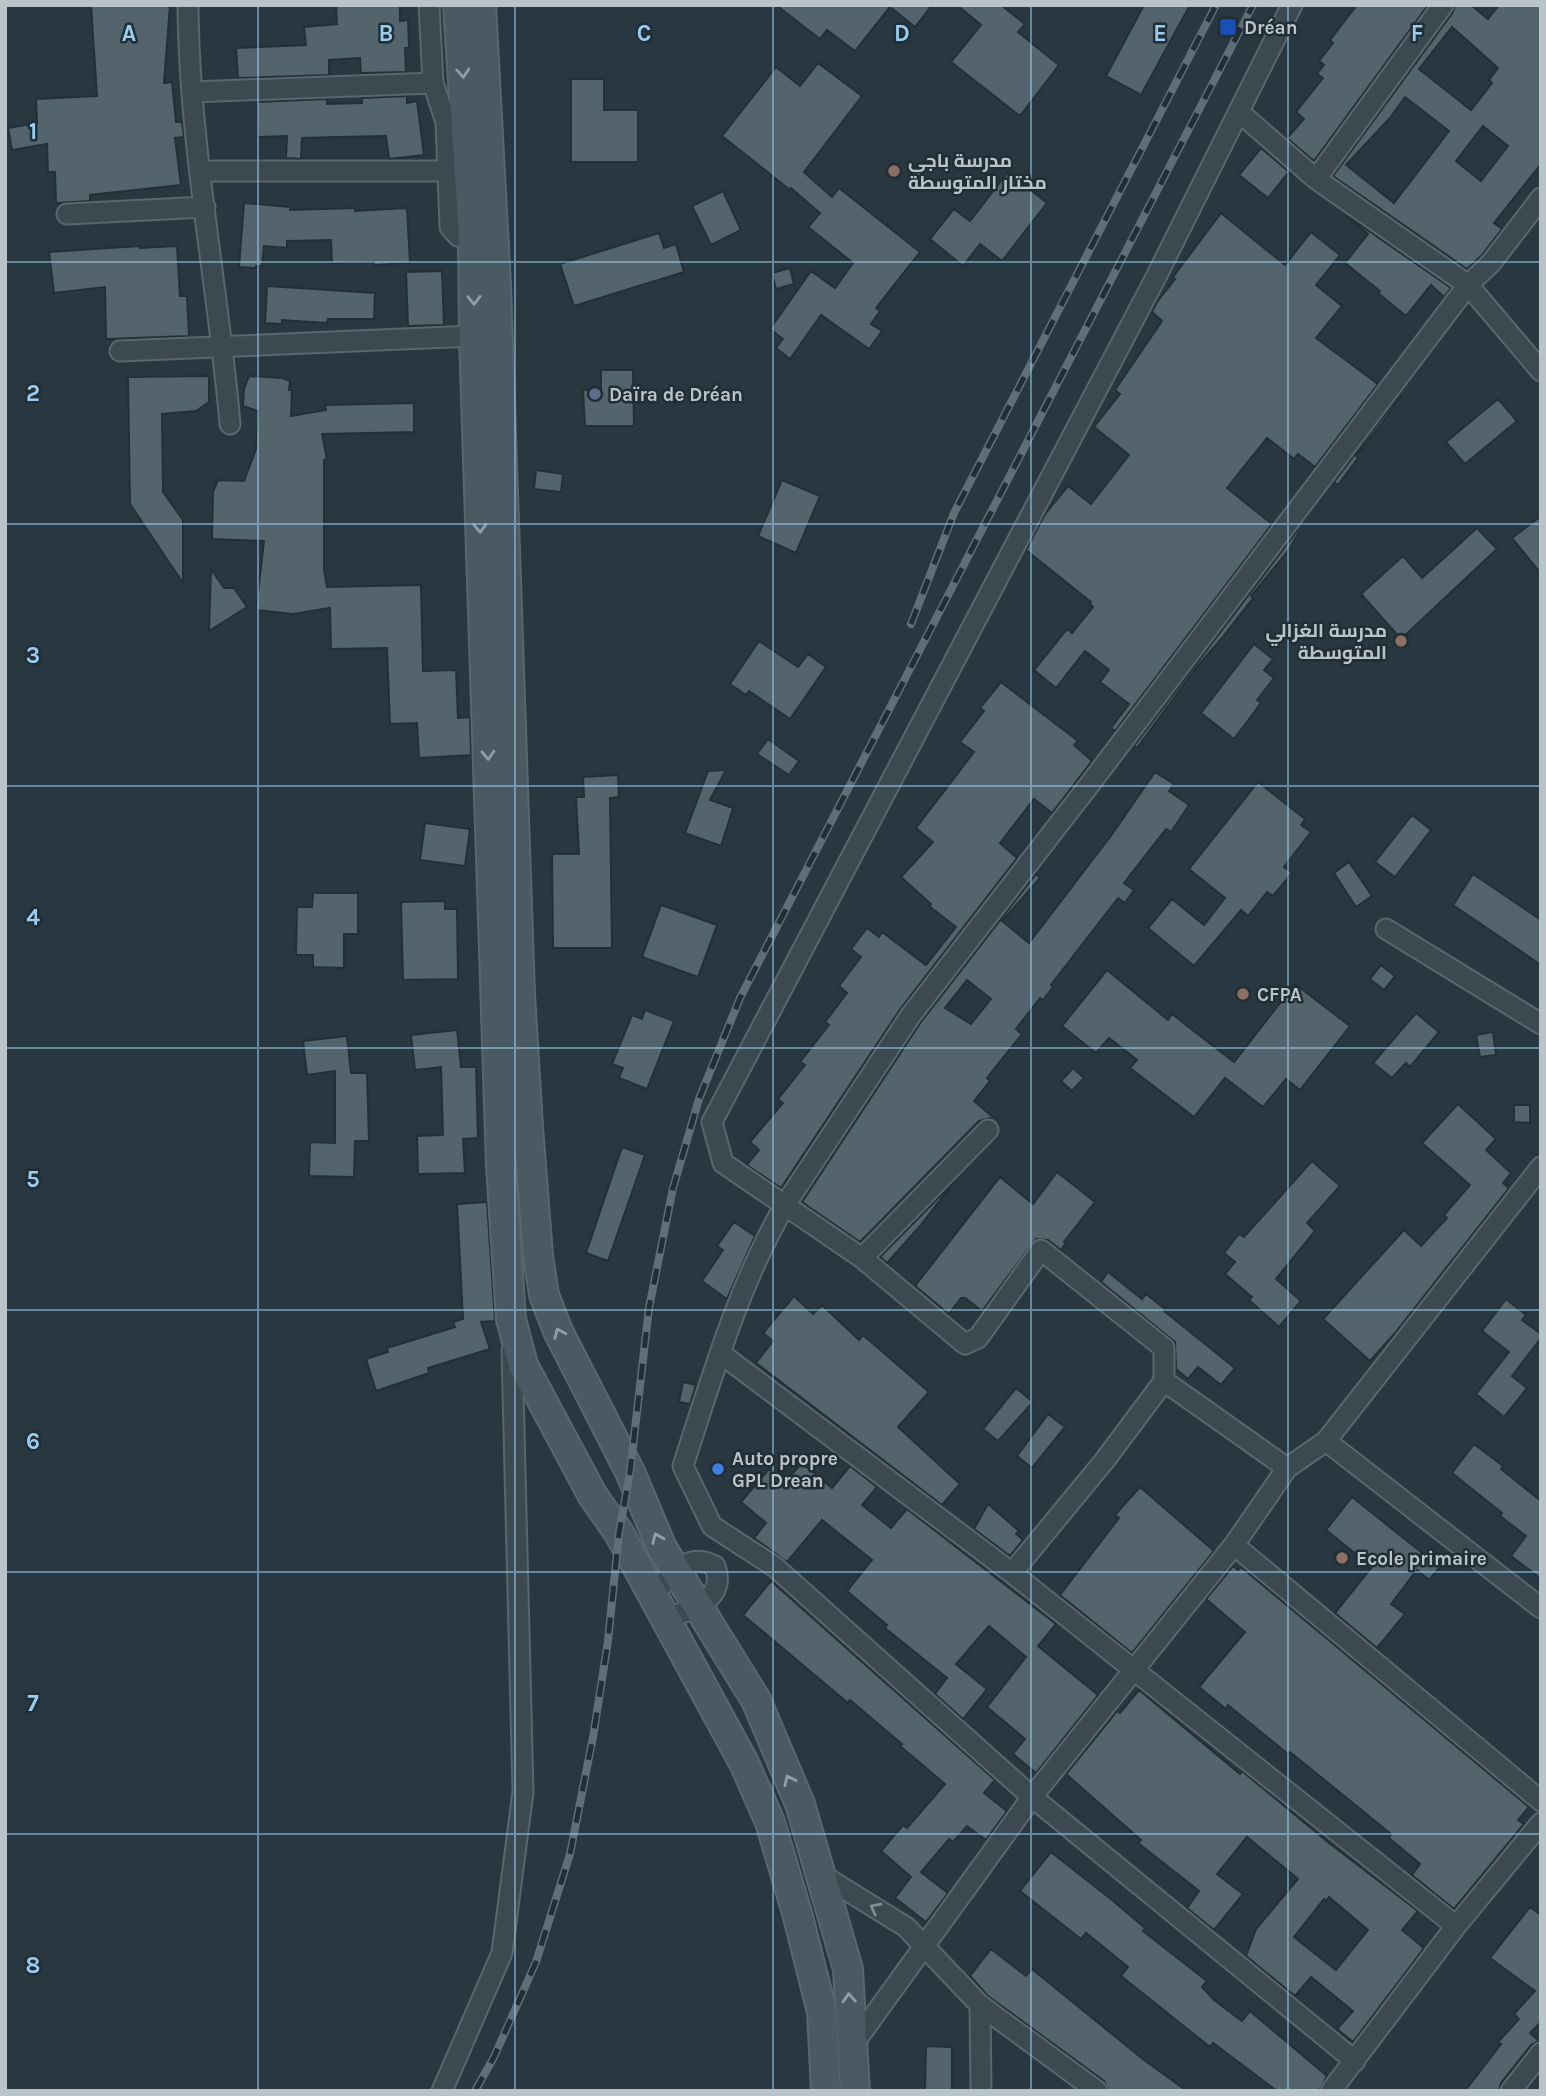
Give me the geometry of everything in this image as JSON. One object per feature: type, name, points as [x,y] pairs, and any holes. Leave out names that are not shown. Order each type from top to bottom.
[{"type":"main road","points":[[458,5],[473,236],[500,1152],[511,1319],[523,1365],[593,1496],[619,1533],[744,1763],[770,1822],[822,2012],[826,2091]]},
{"type":"main road","points":[[481,5],[496,285],[520,994],[538,1255],[544,1295],[558,1331],[630,1472],[662,1548],[756,1700],[800,1804],[848,1969],[855,2091]]},
{"type":"street","points":[[188,5],[192,92],[230,424]]},
{"type":"street","points":[[429,5],[433,83],[444,113],[450,227],[458,236],[473,236]]},
{"type":"street","points":[[1012,1573],[1105,1460],[1164,1381],[1164,1348],[1041,1250],[978,1338],[965,1344],[862,1258],[723,1163],[712,1122],[1141,306],[1292,5]]},
{"type":"street","points":[[1316,179],[1443,5]]},
{"type":"street","points":[[192,92],[433,83]]},
{"type":"street","points":[[1239,112],[1316,179],[1468,285],[1541,371]]},
{"type":"street","points":[[200,171],[447,171]]},
{"type":"street","points":[[1355,2061],[1032,1797],[775,1567],[712,1526],[683,1466],[736,1306],[762,1248],[785,1205],[911,1015],[1082,795],[1468,285],[1492,263],[1541,198]]},
{"type":"street","points":[[67,214],[205,207]]},
{"type":"street","points":[[120,351],[474,336]]},
{"type":"street","points":[[1386,929],[1541,1024]]},
{"type":"street","points":[[862,1258],[988,1130]]},
{"type":"street","points":[[852,2046],[1032,1797],[1234,1545],[1287,1468],[1326,1441],[1541,1167]]},
{"type":"street","points":[[442,2091],[502,1953],[523,1792],[511,1319]]},
{"type":"street","points":[[720,1353],[1012,1573],[1456,1926]]},
{"type":"street","points":[[1164,1381],[1287,1468]]},
{"type":"street","points":[[1326,1441],[1541,1608]]},
{"type":"street","points":[[715,1566],[733,1539]]},
{"type":"street","points":[[1234,1545],[1541,1801]]},
{"type":"street","points":[[702,1559],[715,1566],[719,1578],[713,1595],[698,1606],[659,1607],[675,1570],[702,1559]]},
{"type":"street","points":[[1331,2091],[1456,1926],[1541,1823]]},
{"type":"street","points":[[822,1875],[906,1927],[980,2005],[1097,2091]]},
{"type":"street","points":[[980,2005],[982,2091]]},
{"type":"street","points":[[1511,2091],[1541,2053]]},
{"type":"building","points":[[91,5],[170,5],[164,83],[172,82],[176,122],[182,122],[184,137],[175,138],[181,185],[90,195],[90,201],[56,203],[55,172],[48,172],[47,144],[12,150],[8,128],[37,123],[36,99],[97,96]]},
{"type":"building","points":[[336,5],[400,5],[400,21],[408,20],[406,72],[361,73],[360,58],[329,60],[329,75],[238,78],[236,48],[306,45],[304,27],[337,24]]},
{"type":"building","points":[[776,5],[932,5],[915,27],[890,7],[855,51],[827,30],[820,39]]},
{"type":"building","points":[[957,5],[1001,5],[1025,24],[1018,32],[1059,65],[1020,116],[951,62],[981,25]]},
{"type":"building","points":[[1144,5],[1190,5],[1141,95],[1106,76]]},
{"type":"building","points":[[1357,5],[1428,5],[1314,161],[1287,138],[1304,119],[1296,112],[1323,78],[1317,74],[1324,65],[1319,61],[1333,43],[1330,40]]},
{"type":"building","points":[[1455,5],[1471,5],[1488,19],[1499,5],[1541,5],[1541,164],[1494,223],[1502,229],[1467,269],[1333,176],[1453,12]],"holes":[[[1452,27],[1498,68],[1489,80],[1492,83],[1471,110],[1419,69]],[[1405,97],[1449,131],[1394,203],[1346,165],[1390,118]],[[1483,126],[1508,146],[1481,181],[1456,161]]]},
{"type":"building","points":[[818,63],[862,96],[804,172],[832,197],[839,188],[920,252],[876,308],[880,311],[871,324],[882,331],[869,349],[821,315],[790,359],[776,348],[783,339],[770,329],[811,271],[835,288],[853,263],[808,227],[820,213],[722,136],[776,67],[800,86]]},
{"type":"building","points":[[571,79],[604,79],[604,110],[638,110],[638,162],[571,162]]},
{"type":"building","points":[[407,96],[407,103],[417,101],[424,155],[389,159],[386,136],[338,137],[302,138],[301,159],[286,158],[287,136],[258,137],[257,102],[327,99],[327,104],[362,103],[362,98]]},
{"type":"building","points":[[1261,148],[1294,176],[1288,173],[1268,198],[1239,175]]},
{"type":"building","points":[[1008,172],[1047,203],[1002,261],[980,244],[963,266],[930,239],[954,209],[970,221]]},
{"type":"building","points":[[723,191],[741,230],[711,245],[692,206]]},
{"type":"building","points":[[244,203],[290,207],[290,210],[355,208],[355,211],[407,208],[410,263],[332,263],[331,240],[287,241],[287,248],[264,246],[262,266],[239,267]]},
{"type":"building","points":[[1221,213],[1285,265],[1311,232],[1340,255],[1316,285],[1342,306],[1316,338],[1378,384],[1315,467],[1298,454],[1294,459],[1267,438],[1227,488],[1272,524],[1115,731],[1111,728],[1129,704],[1100,682],[1109,670],[1085,651],[1056,688],[1034,670],[1067,629],[1072,633],[1093,607],[1091,602],[1026,550],[1045,514],[1068,486],[1091,504],[1129,455],[1094,427],[1120,394],[1115,390],[1162,321],[1152,312],[1157,302]]},
{"type":"building","points":[[1346,215],[1451,288],[1444,297],[1431,285],[1406,316],[1345,263],[1368,234]]},
{"type":"building","points":[[659,233],[664,248],[676,244],[684,272],[574,306],[560,264]]},
{"type":"building","points":[[177,246],[180,296],[187,296],[189,336],[106,339],[105,287],[54,293],[49,252]]},
{"type":"building","points":[[790,268],[794,284],[776,289],[772,273]]},
{"type":"building","points":[[442,271],[444,325],[408,326],[406,272]]},
{"type":"building","points":[[267,286],[375,293],[374,319],[328,319],[327,323],[282,320],[282,324],[265,323]]},
{"type":"building","points":[[601,370],[633,370],[634,426],[585,426],[583,390],[601,389]]},
{"type":"building","points":[[209,376],[209,402],[196,411],[162,414],[163,492],[183,520],[183,583],[130,504],[128,377]]},
{"type":"building","points":[[249,376],[290,381],[291,416],[326,410],[325,405],[414,403],[414,432],[322,434],[327,459],[324,460],[324,570],[327,587],[421,585],[423,671],[456,670],[458,718],[470,717],[471,755],[419,758],[417,723],[390,724],[387,648],[331,649],[330,608],[293,614],[256,610],[264,541],[212,539],[213,492],[218,480],[244,481],[256,449],[258,411],[243,406],[244,389]]},
{"type":"building","points":[[1400,395],[1356,456],[1358,458],[1338,485],[1334,482]]},
{"type":"building","points":[[1498,399],[1517,421],[1465,464],[1446,442]]},
{"type":"building","points":[[536,470],[563,474],[561,492],[534,489]]},
{"type":"building","points":[[782,480],[820,496],[796,553],[758,536]]},
{"type":"building","points":[[1541,516],[1541,574],[1512,538]]},
{"type":"building","points":[[1477,528],[1497,549],[1401,639],[1361,594],[1403,556],[1422,578]]},
{"type":"building","points":[[1297,531],[1299,532],[1288,551],[1251,596],[1253,598],[1196,668],[1137,748],[1134,746]]},
{"type":"building","points":[[211,569],[224,588],[234,588],[247,607],[209,631]]},
{"type":"building","points":[[759,641],[798,667],[808,654],[826,667],[790,719],[749,691],[746,695],[730,684]]},
{"type":"building","points":[[1254,644],[1273,659],[1264,670],[1274,678],[1257,700],[1261,703],[1234,739],[1201,713]]},
{"type":"building","points":[[1001,682],[1078,741],[1074,745],[1092,761],[1052,813],[1034,799],[1000,843],[1017,858],[901,1008],[781,1188],[747,1165],[759,1150],[750,1142],[783,1103],[778,1099],[805,1065],[800,1062],[829,1025],[825,1022],[847,993],[839,986],[861,957],[851,949],[867,928],[879,937],[882,932],[926,965],[956,927],[929,906],[931,904],[901,877],[933,842],[916,828],[974,752],[960,742],[984,711],[980,708]]},
{"type":"building","points":[[768,739],[799,761],[789,775],[757,754]]},
{"type":"building","points":[[726,770],[710,800],[733,808],[721,846],[685,833],[708,771]]},
{"type":"building","points":[[1155,772],[1174,784],[1169,791],[1189,805],[1171,832],[1166,829],[1124,883],[1134,890],[1125,903],[1118,898],[1051,985],[1053,987],[1043,1000],[1040,998],[1016,1029],[1022,1034],[987,1078],[990,1081],[974,1101],[1000,1123],[999,1125],[990,1118],[979,1121],[860,1242],[802,1202],[921,1022],[1036,874],[1040,878],[1002,921],[1029,943],[1113,833]],"holes":[[[967,980],[991,999],[971,1024],[945,1008]]]},
{"type":"building","points":[[618,775],[619,797],[610,798],[612,948],[553,948],[552,854],[579,854],[576,797],[584,797],[583,777]]},
{"type":"building","points":[[1258,782],[1305,819],[1301,825],[1311,832],[1284,867],[1292,873],[1273,896],[1267,892],[1248,916],[1241,910],[1194,966],[1148,928],[1172,899],[1204,925],[1225,898],[1189,869]]},
{"type":"building","points":[[1412,815],[1431,830],[1395,877],[1375,862]]},
{"type":"building","points":[[425,823],[470,829],[465,866],[420,860]]},
{"type":"building","points":[[1349,862],[1372,896],[1356,907],[1334,873]]},
{"type":"building","points":[[1473,874],[1541,920],[1541,965],[1453,905]]},
{"type":"building","points":[[313,893],[358,893],[358,934],[344,934],[344,968],[313,967],[313,955],[296,955],[297,907],[312,907]]},
{"type":"building","points":[[445,901],[445,909],[457,909],[458,979],[403,980],[401,902]]},
{"type":"building","points":[[661,905],[717,925],[698,977],[642,957]]},
{"type":"building","points":[[1381,965],[1395,976],[1384,990],[1370,979]]},
{"type":"building","points":[[1107,970],[1168,1020],[1172,1014],[1234,1062],[1295,984],[1350,1026],[1300,1090],[1286,1079],[1263,1107],[1225,1078],[1194,1117],[1130,1068],[1137,1060],[1109,1038],[1096,1053],[1062,1026]]},
{"type":"building","points":[[645,1010],[674,1021],[647,1089],[619,1078],[623,1068],[612,1064],[632,1015],[642,1019]]},
{"type":"building","points":[[1416,1013],[1439,1032],[1410,1067],[1406,1063],[1392,1078],[1373,1063]]},
{"type":"building","points":[[457,1030],[461,1067],[476,1067],[478,1138],[463,1139],[465,1173],[418,1174],[417,1136],[443,1135],[441,1067],[415,1070],[411,1035]]},
{"type":"building","points":[[1493,1032],[1496,1055],[1480,1057],[1476,1035]]},
{"type":"building","points":[[347,1036],[351,1073],[367,1073],[369,1141],[355,1141],[354,1177],[309,1176],[310,1142],[335,1143],[335,1071],[307,1075],[303,1041]]},
{"type":"building","points":[[1073,1068],[1084,1078],[1072,1091],[1061,1081]]},
{"type":"building","points":[[1458,1104],[1496,1139],[1486,1150],[1511,1173],[1503,1183],[1509,1188],[1370,1361],[1323,1319],[1404,1230],[1421,1246],[1447,1218],[1444,1215],[1470,1185],[1422,1143]]},
{"type":"building","points":[[1514,1105],[1530,1105],[1530,1123],[1514,1122]]},
{"type":"building","points":[[622,1147],[645,1155],[608,1261],[586,1253]]},
{"type":"building","points":[[1312,1161],[1340,1186],[1307,1223],[1315,1231],[1276,1279],[1301,1301],[1279,1327],[1249,1300],[1252,1297],[1225,1274],[1235,1262],[1224,1253],[1239,1234],[1244,1237]]},
{"type":"building","points":[[1057,1172],[1095,1202],[1064,1242],[1066,1243],[1061,1250],[1048,1240],[1036,1239],[982,1311],[965,1298],[961,1298],[949,1314],[915,1286],[1000,1177],[1033,1204]]},
{"type":"building","points":[[954,1182],[887,1263],[880,1257]]},
{"type":"building","points":[[487,1202],[495,1321],[481,1322],[490,1349],[428,1368],[429,1373],[376,1391],[366,1359],[388,1352],[387,1348],[455,1327],[453,1322],[463,1319],[457,1204]]},
{"type":"building","points":[[734,1222],[755,1236],[727,1299],[702,1281],[723,1250],[717,1246]]},
{"type":"building","points":[[1108,1272],[1142,1299],[1146,1294],[1235,1368],[1221,1385],[1198,1367],[1188,1379],[1176,1369],[1175,1342],[1101,1282]]},
{"type":"building","points":[[794,1296],[813,1314],[822,1305],[859,1340],[863,1335],[929,1392],[898,1427],[960,1484],[942,1505],[756,1363],[773,1341],[763,1333]]},
{"type":"building","points":[[1506,1299],[1526,1315],[1522,1320],[1541,1334],[1541,1338],[1512,1376],[1527,1388],[1504,1417],[1476,1394],[1509,1352],[1482,1331]]},
{"type":"building","points":[[683,1382],[696,1385],[690,1404],[679,1402]]},
{"type":"building","points":[[1016,1388],[1033,1402],[998,1441],[983,1429]]},
{"type":"building","points":[[1048,1414],[1065,1427],[1032,1468],[1017,1456]]},
{"type":"building","points":[[1474,1444],[1541,1501],[1541,1579],[1511,1556],[1526,1536],[1452,1473]]},
{"type":"building","points":[[802,1463],[832,1488],[850,1466],[877,1487],[862,1505],[891,1528],[907,1509],[1056,1624],[1038,1646],[1098,1695],[1036,1773],[1013,1754],[1025,1739],[987,1707],[1026,1657],[989,1626],[956,1664],[987,1689],[963,1719],[935,1694],[947,1678],[885,1628],[887,1625],[847,1591],[872,1560],[822,1520],[787,1562],[754,1538],[766,1523],[741,1502],[769,1469],[785,1482]]},
{"type":"building","points":[[1140,1487],[1214,1551],[1132,1653],[1060,1595],[1119,1518],[1115,1515]]},
{"type":"building","points":[[1352,1497],[1440,1567],[1429,1580],[1417,1570],[1391,1604],[1405,1614],[1377,1648],[1335,1613],[1372,1567],[1326,1530]]},
{"type":"building","points":[[988,1504],[1019,1531],[1016,1534],[1023,1540],[1010,1556],[974,1529]]},
{"type":"building","points":[[1233,1566],[1238,1570],[1241,1567],[1529,1807],[1518,1820],[1524,1824],[1454,1909],[1412,1875],[1420,1864],[1389,1838],[1391,1834],[1290,1752],[1288,1754],[1228,1705],[1226,1709],[1199,1687],[1245,1632],[1206,1599]]},
{"type":"building","points":[[771,1581],[995,1780],[984,1793],[1007,1811],[986,1840],[967,1826],[953,1842],[949,1839],[921,1872],[948,1893],[926,1922],[895,1898],[911,1877],[881,1851],[903,1825],[907,1828],[945,1784],[850,1700],[848,1703],[743,1615]]},
{"type":"building","points":[[1139,1690],[1240,1774],[1242,1771],[1329,1843],[1418,1911],[1402,1930],[1424,1948],[1353,2042],[1337,2029],[1353,2011],[1311,1977],[1295,1996],[1246,1956],[1256,1929],[1298,1879],[1247,1837],[1217,1874],[1243,1894],[1214,1930],[1187,1908],[1199,1891],[1138,1843],[1141,1840],[1066,1774],[1117,1711],[1120,1713]],"holes":[[[1329,1897],[1368,1930],[1336,1970],[1294,1937],[1324,1899],[1326,1901]]]},
{"type":"building","points":[[1051,1852],[1145,1928],[1143,1931],[1207,1981],[1202,1987],[1214,2000],[1242,2021],[1250,2011],[1327,2076],[1319,2091],[1277,2091],[1213,2043],[1210,2047],[1121,1976],[1128,1967],[1086,1933],[1081,1939],[1020,1891]]},
{"type":"building","points":[[1530,1907],[1541,1915],[1541,2022],[1530,2033],[1539,2041],[1531,2045],[1501,2083],[1499,2091],[1465,2091],[1501,2044],[1498,2042],[1519,2019],[1514,2014],[1535,1991],[1490,1958]]},
{"type":"building","points":[[991,1949],[1026,1976],[1032,1969],[1144,2060],[1187,2091],[1109,2091],[1104,2081],[988,1996],[970,1976]]},
{"type":"building","points":[[926,2046],[952,2047],[952,2091],[925,2091]]},
{"type":"railway","points":[[911,624],[954,513],[1216,5]]},
{"type":"railway","points":[[475,2091],[494,2057],[536,1962],[570,1854],[608,1641],[619,1533],[630,1472],[649,1308],[673,1188],[699,1099],[740,998],[1253,5]]},
{"type":"place","name":"Dréan","points":[[1228,27]]},
{"type":"place","name":"مدرسة باجي مختار المتوسطة","points":[[894,171]]},
{"type":"place","name":"Daïra de Dréan","points":[[595,394]]},
{"type":"place","name":"مدرسة الغزالي المتوسطة","points":[[1401,641]]},
{"type":"place","name":"CFPA","points":[[1243,994]]},
{"type":"place","name":"Auto propre GPL Drean","points":[[718,1469]]},
{"type":"place","name":"Ecole primaire","points":[[1342,1558]]}]
